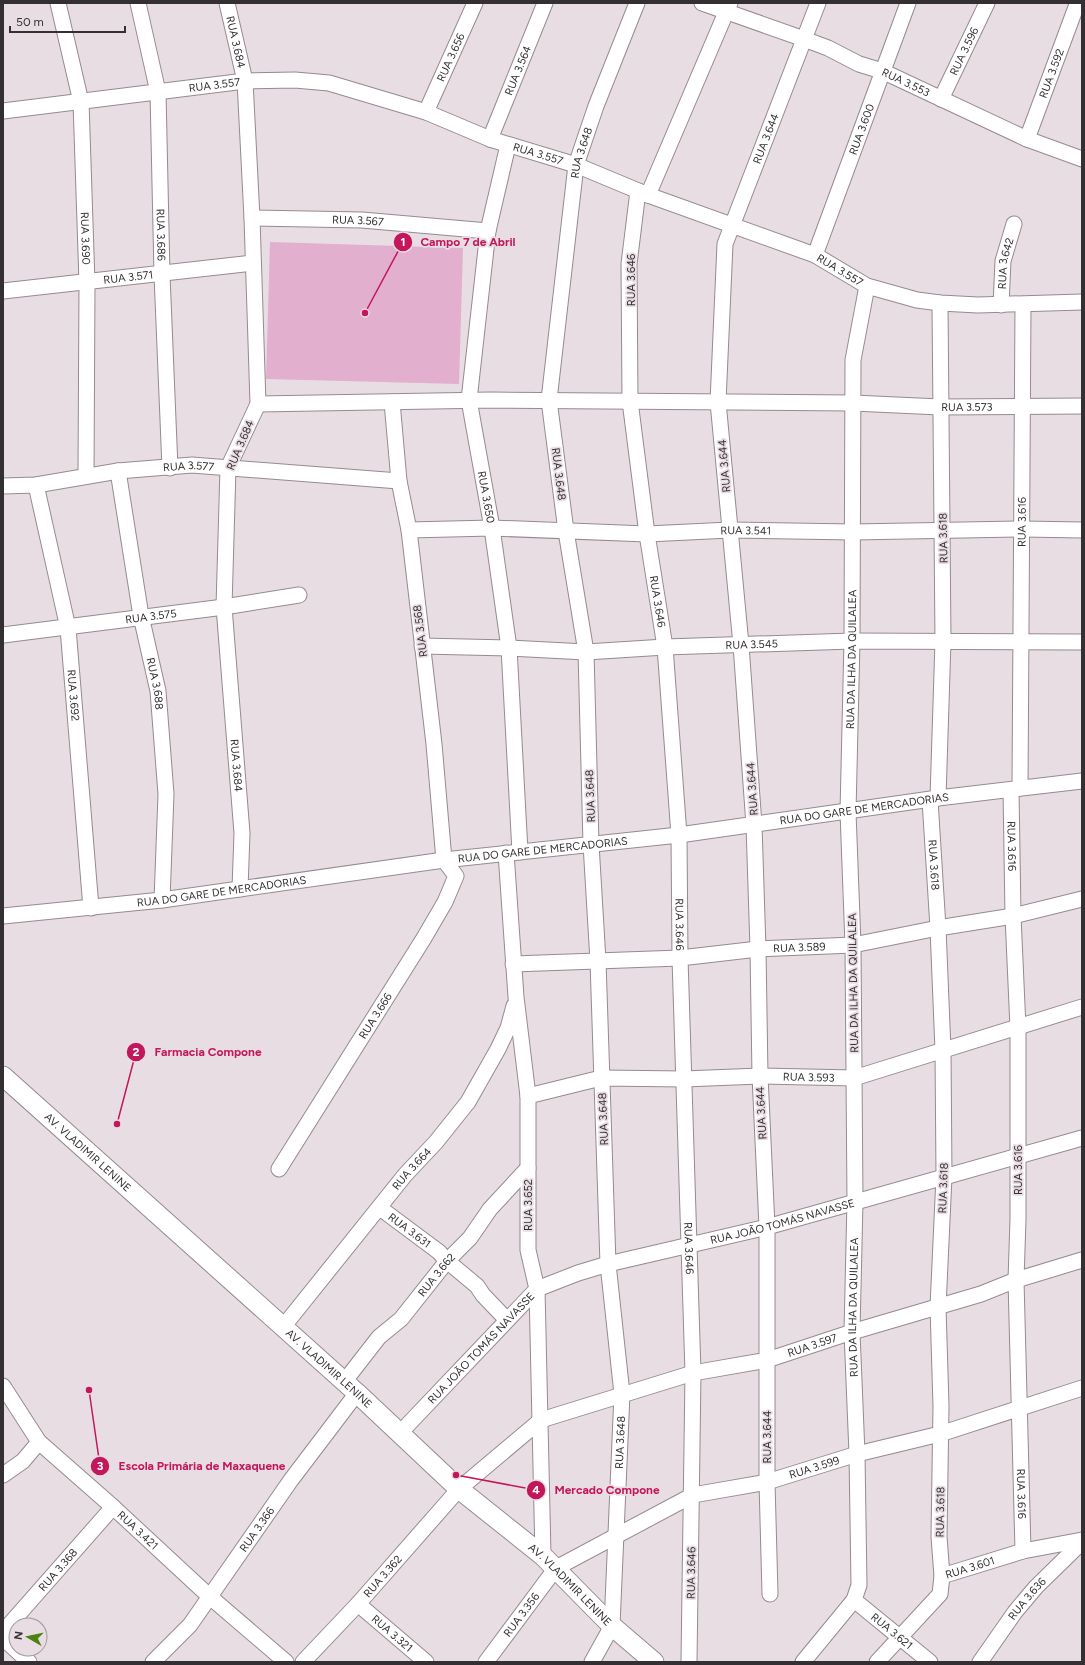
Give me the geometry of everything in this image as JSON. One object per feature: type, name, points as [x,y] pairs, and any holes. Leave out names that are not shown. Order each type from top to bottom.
[{"type":"main road","name":"AV. VLADIMIR LENINE","points":[[3,1076],[283,1327],[459,1489],[549,1562],[612,1626],[654,1662]]},
{"type":"street","name":"RUA 3.690","points":[[58,3],[81,102],[87,283],[86,476]]},
{"type":"street","name":"RUA 3.686","points":[[138,3],[158,92],[162,275],[170,468]]},
{"type":"street","name":"RUA 3.684","points":[[227,3],[245,81],[252,218],[258,404],[228,468],[224,607],[242,833],[240,889]]},
{"type":"street","name":"RUA 3.656","points":[[426,112],[475,3]]},
{"type":"street","name":"RUA 3.564","points":[[490,139],[545,3]]},
{"type":"street","name":"RUA 3.648","points":[[612,1626],[622,1394],[608,1264],[598,961],[591,844],[586,652],[566,531],[549,400],[576,165],[596,106],[637,3]]},
{"type":"street","name":"RUA 3.553","points":[[702,3],[728,8],[828,48],[859,64],[882,71],[1027,139],[1082,159]]},
{"type":"street","name":"RUA 3.644","points":[[770,1594],[767,1482],[767,1226],[760,1076],[754,825],[741,645],[718,402],[725,244],[818,3]]},
{"type":"street","name":"RUA 3.600","points":[[815,255],[908,3]]},
{"type":"street","name":"RUA 3.596","points":[[941,99],[987,3]]},
{"type":"street","name":"RUA 3.592","points":[[1027,139],[1076,7]]},
{"type":"street","name":"RUA 3.646","points":[[689,1662],[693,1494],[693,1373],[680,958],[679,835],[665,647],[647,534],[630,401],[629,264],[643,193],[728,8]]},
{"type":"street","name":"RUA 3.557","points":[[3,111],[245,81],[295,80],[329,83],[426,112],[490,139],[576,165],[643,193],[815,255],[867,286],[917,300],[940,303],[1001,305],[1082,302]]},
{"type":"street","name":"RUA 3.650","points":[[508,145],[488,231],[469,400],[492,528],[509,648],[513,853]]},
{"type":"street","name":"RUA 3.567","points":[[252,218],[362,220],[488,231]]},
{"type":"street","name":"RUA 3.642","points":[[1001,305],[1003,261],[1014,224]]},
{"type":"street","name":"RUA 3.571","points":[[3,291],[162,275],[253,263]]},
{"type":"street","name":"RUA DA ILHA DA QUILALEA","points":[[803,1662],[854,1600],[859,1585],[857,1454],[852,1332],[855,1200],[853,945],[848,812],[852,641],[853,360],[867,286]]},
{"type":"street","name":"RUA 3.618","points":[[940,303],[940,407],[944,641],[934,799],[943,1050],[944,1177],[938,1307],[941,1406],[939,1537],[942,1576]]},
{"type":"street","name":"RUA 3.616","points":[[1023,304],[1023,529],[1015,789],[1013,916],[1018,1028],[1016,1280],[1018,1407],[1023,1551]]},
{"type":"street","name":"RUA 3.573","points":[[258,404],[549,400],[853,403],[940,407],[1022,408],[1082,406]]},
{"type":"street","name":"RUA 3.568","points":[[392,402],[399,481],[409,530],[434,744],[444,860]]},
{"type":"street","name":"RUA 3.577","points":[[3,486],[36,485],[118,471],[170,468],[192,465],[399,481]]},
{"type":"street","name":"RUA 3.688","points":[[118,471],[141,616],[158,691],[166,794],[162,900]]},
{"type":"street","name":"RUA 3.692","points":[[36,485],[68,628],[91,908]]},
{"type":"street","name":"RUA 3.541","points":[[409,530],[492,528],[647,534],[730,530],[852,532],[1023,529],[1082,530]]},
{"type":"street","name":"RUA 3.575","points":[[3,635],[68,628],[141,616],[224,607],[299,595]]},
{"type":"street","name":"RUA 3.545","points":[[422,646],[586,652],[665,647],[852,641],[1082,642]]},
{"type":"street","name":"RUA DO GARE DE MERCADORIAS","points":[[3,916],[162,900],[444,860],[679,835],[934,799],[1082,781]]},
{"type":"street","name":"RUA 3.652","points":[[513,853],[513,964],[528,1096],[528,1250],[537,1290],[541,1420],[549,1562]]},
{"type":"street","name":"RUA 3.666","points":[[279,1169],[385,1001],[445,902],[456,876],[444,860]]},
{"type":"street","name":"RUA 3.589","points":[[513,964],[680,958],[758,949],[853,945],[938,928],[1013,916],[1082,899]]},
{"type":"street","points":[[3,907],[3,916]]},
{"type":"street","name":"RUA 3.664","points":[[283,1327],[405,1175],[436,1142],[468,1102],[508,1028],[516,997]]},
{"type":"street","name":"RUA 3.593","points":[[528,1096],[602,1078],[684,1079],[760,1076],[854,1078],[1082,1007]]},
{"type":"street","name":"RUA JOÃO TOMÁS NAVASSE","points":[[399,1434],[537,1290],[578,1273],[608,1264],[767,1226],[855,1200],[944,1177],[1082,1138]]},
{"type":"street","name":"RUA 3.662","points":[[350,1388],[379,1337],[401,1319],[447,1261],[470,1238],[490,1209],[528,1168]]},
{"type":"street","name":"RUA 3.631","points":[[380,1208],[439,1252],[447,1261],[477,1286],[483,1296],[507,1320]]},
{"type":"street","name":"RUA 3.597","points":[[541,1420],[693,1373],[768,1360],[852,1332],[981,1294],[1016,1280],[1082,1260]]},
{"type":"street","points":[[1082,1382],[1082,1394]]},
{"type":"street","name":"RUA 3.421","points":[[3,1386],[39,1442],[113,1507],[278,1659]]},
{"type":"street","name":"RUA 3.366","points":[[153,1662],[190,1625],[291,1480],[350,1388]]},
{"type":"street","name":"RUA 3.599","points":[[549,1562],[616,1535],[693,1494],[767,1482],[857,1454],[940,1434],[1018,1407],[1082,1388]]},
{"type":"street","name":"RUA 3.362","points":[[303,1662],[358,1604],[459,1489],[541,1420]]},
{"type":"street","points":[[3,1475],[23,1461],[39,1442]]},
{"type":"street","name":"RUA 3.368","points":[[3,1632],[113,1507]]},
{"type":"street","name":"RUA 3.601","points":[[877,1662],[940,1594],[942,1589],[942,1576],[1023,1551],[1082,1541]]},
{"type":"street","name":"RUA 3.636","points":[[980,1662],[1015,1612],[1036,1587],[1082,1541]]},
{"type":"street","name":"RUA 3.356","points":[[486,1662],[549,1562]]},
{"type":"street","name":"RUA 3.621","points":[[854,1600],[930,1662]]},
{"type":"street","name":"RUA 3.321","points":[[358,1604],[426,1662]]},
{"type":"street","points":[[592,1662],[612,1626]]},
{"type":"street","points":[[3,1638],[29,1662]]},
{"type":"shaded area","points":[[270,242],[463,248],[459,384],[266,379]]},
{"type":"place","name":"Campo 7 de Abril","points":[[365,313]]},
{"type":"place","name":"Farmacia Compone","points":[[117,1124]]},
{"type":"place","name":"Escola Primária de Maxaquene","points":[[89,1390]]},
{"type":"place","name":"Mercado Compone","points":[[456,1475]]}]
